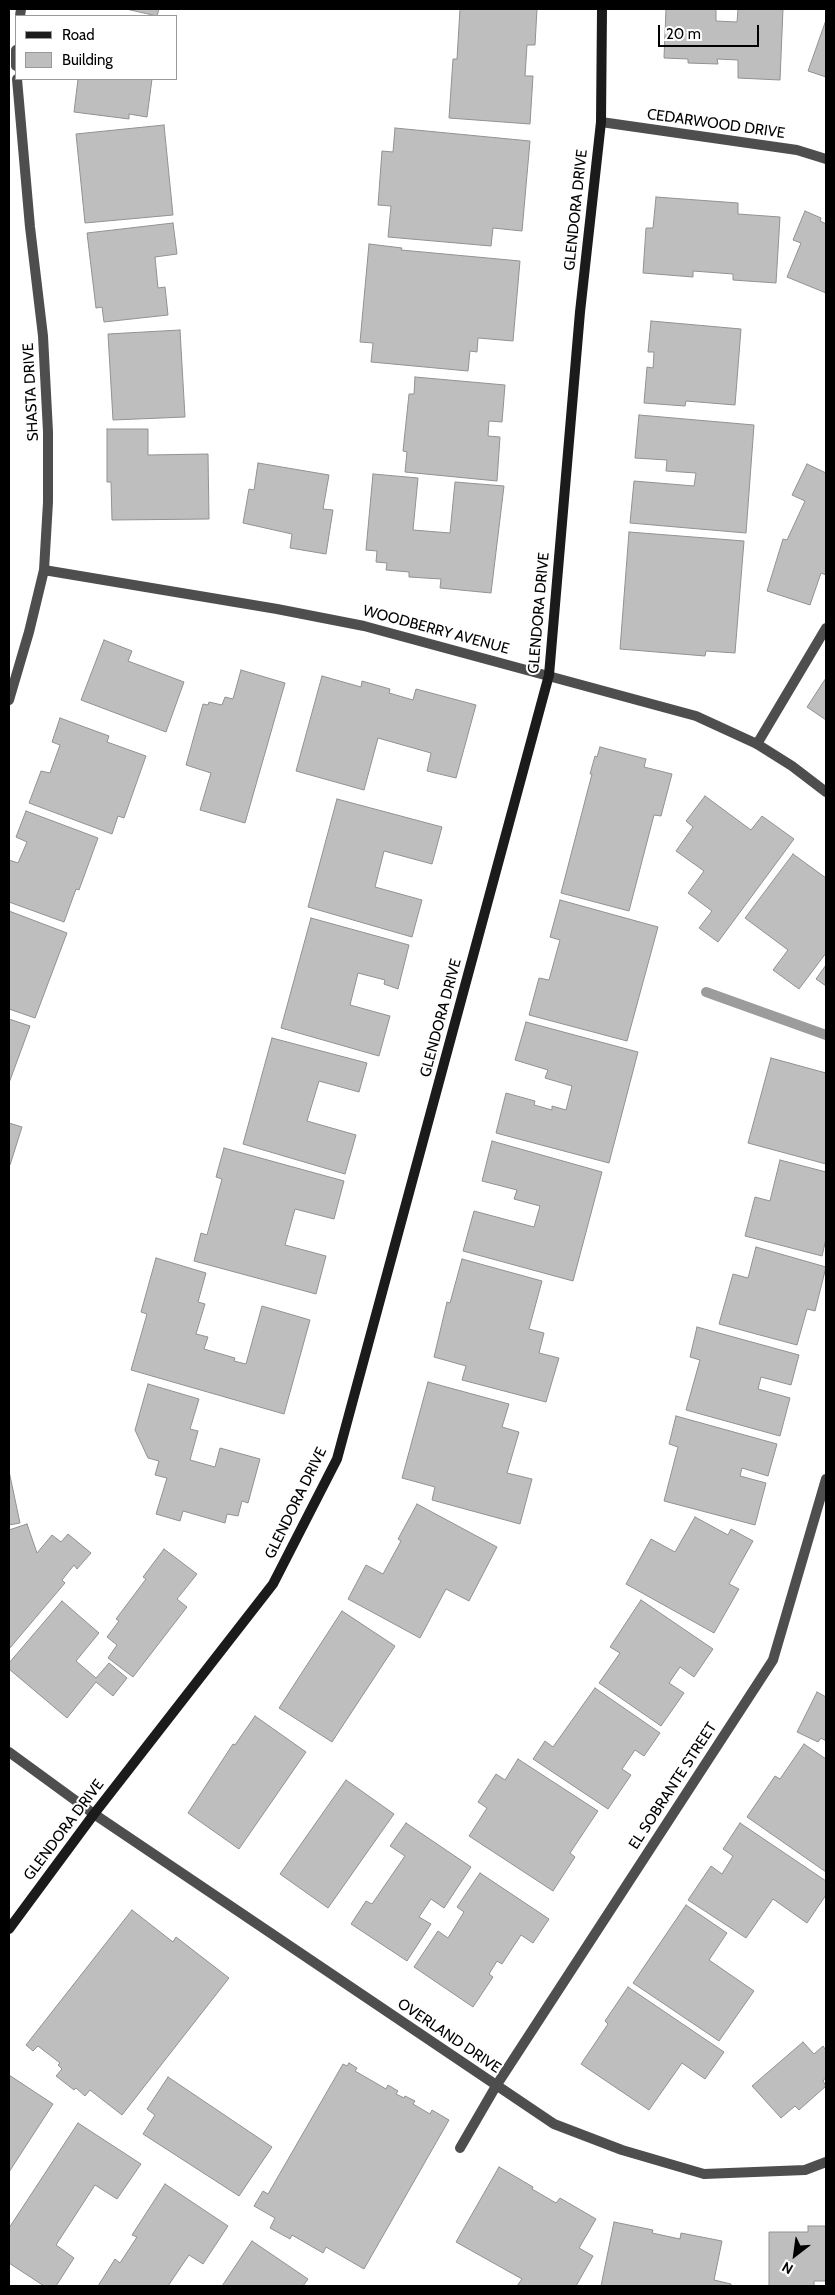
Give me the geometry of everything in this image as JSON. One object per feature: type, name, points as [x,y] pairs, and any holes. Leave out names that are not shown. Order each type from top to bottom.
[{"type":"street","name":"GLENDORA DRIVE","points":[[9,1929],[94,1814],[273,1584],[337,1459],[549,675],[580,312],[601,122],[602,9]]},
{"type":"street","name":"SHASTA DRIVE","points":[[9,700],[29,632],[44,570],[48,502],[48,432],[43,336],[29,218],[17,80]]},
{"type":"street","name":"CEDARWOOD DRIVE","points":[[601,122],[798,150],[826,159]]},
{"type":"street","name":"WOODBERRY AVENUE","points":[[44,570],[277,609],[354,624],[696,716],[757,744],[792,766],[826,792]]},
{"type":"street","points":[[757,744],[826,628]]},
{"type":"street","name":"EL SOBRANTE STREET","points":[[460,2148],[496,2086],[773,1660],[826,1479]]},
{"type":"street","points":[[9,1752],[94,1814]]},
{"type":"street","name":"OVERLAND DRIVE","points":[[94,1814],[554,2124],[622,2150],[704,2174],[805,2170],[826,2162]]},
{"type":"building","points":[[126,9],[159,9],[157,15]]},
{"type":"building","points":[[460,9],[537,9],[535,45],[527,45],[525,76],[533,76],[530,124],[449,118],[453,59],[457,59]]},
{"type":"building","points":[[666,9],[716,9],[716,21],[737,22],[738,9],[783,9],[780,80],[738,78],[738,60],[717,59],[718,64],[688,63],[688,59],[664,58]]},
{"type":"building","points":[[826,20],[826,77],[808,71]]},
{"type":"building","points":[[78,80],[152,80],[147,117],[129,114],[129,119],[74,112]]},
{"type":"building","points":[[164,125],[173,215],[85,223],[76,134]]},
{"type":"building","points":[[395,128],[530,141],[522,231],[493,228],[491,246],[388,237],[391,206],[378,205],[382,151],[393,152]]},
{"type":"building","points":[[656,197],[738,203],[738,214],[780,217],[776,283],[733,280],[733,274],[693,271],[693,277],[643,273],[646,228],[653,228]]},
{"type":"building","points":[[805,211],[821,218],[820,221],[826,224],[826,293],[787,277],[801,243],[793,240]]},
{"type":"building","points":[[173,223],[177,254],[155,257],[158,288],[165,287],[168,315],[104,322],[102,307],[96,308],[87,233]]},
{"type":"building","points":[[369,244],[402,248],[401,250],[520,261],[513,341],[478,338],[477,352],[470,351],[468,371],[371,362],[373,343],[360,342]]},
{"type":"building","points":[[651,321],[741,329],[735,405],[686,401],[685,406],[644,403],[647,367],[653,368],[654,352],[648,352]]},
{"type":"building","points":[[180,330],[185,417],[113,420],[108,334]]},
{"type":"building","points":[[415,377],[505,385],[502,422],[489,421],[488,436],[500,437],[497,481],[405,472],[407,452],[403,451],[409,394],[414,394]]},
{"type":"building","points":[[639,415],[754,425],[746,533],[630,523],[634,481],[694,486],[696,473],[666,471],[667,460],[635,458]]},
{"type":"building","points":[[107,429],[148,429],[148,455],[208,454],[209,519],[112,520],[111,482],[107,482]]},
{"type":"building","points":[[258,463],[329,475],[323,509],[333,510],[326,554],[290,548],[292,534],[243,523],[249,489],[254,490]]},
{"type":"building","points":[[807,464],[826,473],[826,575],[821,573],[810,605],[767,591],[783,539],[787,540],[805,501],[792,495]]},
{"type":"building","points":[[373,474],[418,478],[413,530],[450,533],[455,482],[504,486],[491,593],[440,588],[441,579],[409,577],[409,572],[386,570],[387,563],[376,562],[377,551],[366,550]]},
{"type":"building","points":[[629,532],[744,541],[735,653],[706,651],[705,656],[620,649]]},
{"type":"building","points":[[104,640],[132,651],[128,661],[184,682],[166,732],[81,700]]},
{"type":"building","points":[[241,670],[285,683],[245,823],[200,810],[211,773],[186,765],[203,704],[208,705],[209,702],[222,705],[225,697],[233,699]]},
{"type":"building","points":[[322,676],[361,687],[362,681],[390,689],[389,693],[413,700],[416,689],[476,705],[456,778],[427,771],[431,753],[378,738],[364,790],[296,771]]},
{"type":"building","points":[[826,678],[826,720],[807,707]]},
{"type":"building","points":[[60,718],[109,736],[107,742],[146,756],[124,818],[118,816],[112,834],[29,803],[41,771],[50,773],[60,745],[52,742]]},
{"type":"building","points":[[600,747],[646,759],[644,767],[672,774],[661,816],[654,815],[629,911],[561,893],[592,774],[590,774],[595,756],[597,757]]},
{"type":"building","points":[[705,796],[751,830],[762,816],[794,839],[718,942],[699,928],[712,911],[688,893],[704,871],[676,851],[693,827],[686,821]]},
{"type":"building","points":[[337,799],[442,827],[432,864],[384,851],[375,887],[422,900],[412,937],[308,907]]},
{"type":"building","points":[[26,811],[98,838],[79,890],[76,889],[64,922],[9,902],[9,860],[18,863],[27,842],[16,837]]},
{"type":"building","points":[[793,854],[826,878],[826,953],[799,989],[773,970],[788,950],[745,918]]},
{"type":"building","points":[[560,900],[658,927],[627,1041],[529,1015],[539,978],[549,980],[560,940],[550,937]]},
{"type":"building","points":[[9,911],[67,933],[35,1018],[9,1009]]},
{"type":"building","points":[[311,918],[409,945],[398,989],[384,984],[385,980],[358,973],[350,1005],[390,1016],[379,1056],[281,1028]]},
{"type":"building","points":[[826,965],[826,986],[816,979]]},
{"type":"building","points":[[9,1019],[30,1026],[9,1083]]},
{"type":"building","points":[[526,1022],[638,1052],[609,1163],[496,1133],[506,1093],[535,1101],[534,1105],[552,1110],[552,1106],[566,1110],[572,1086],[545,1078],[548,1070],[515,1060]]},
{"type":"building","points":[[272,1038],[367,1063],[359,1092],[319,1081],[307,1121],[356,1135],[345,1174],[243,1144]]},
{"type":"building","points":[[771,1058],[826,1073],[826,1164],[748,1143]]},
{"type":"building","points":[[9,1123],[22,1127],[10,1165],[9,1165]]},
{"type":"building","points":[[492,1141],[602,1172],[573,1281],[463,1251],[474,1211],[534,1227],[540,1206],[514,1199],[517,1190],[482,1181]]},
{"type":"building","points":[[224,1148],[344,1181],[334,1219],[295,1209],[285,1245],[326,1256],[316,1294],[194,1261],[201,1233],[207,1235],[222,1179],[216,1177]]},
{"type":"building","points":[[780,1160],[826,1172],[826,1239],[822,1256],[745,1236],[755,1197],[770,1201]]},
{"type":"building","points":[[756,1247],[826,1267],[815,1311],[807,1309],[797,1345],[719,1324],[733,1274],[748,1278]]},
{"type":"building","points":[[156,1258],[206,1273],[198,1302],[205,1304],[196,1334],[208,1337],[204,1349],[235,1358],[234,1361],[246,1364],[262,1306],[310,1320],[284,1414],[131,1370],[147,1314],[141,1312]]},
{"type":"building","points":[[462,1259],[542,1281],[529,1329],[544,1333],[539,1353],[559,1358],[546,1402],[462,1380],[466,1366],[434,1357],[447,1302],[450,1303]]},
{"type":"building","points":[[697,1327],[799,1355],[791,1385],[761,1377],[758,1389],[790,1398],[780,1436],[686,1410],[700,1360],[690,1357]]},
{"type":"building","points":[[428,1382],[509,1404],[502,1427],[519,1432],[507,1473],[532,1479],[520,1524],[432,1500],[435,1487],[402,1478]]},
{"type":"building","points":[[148,1384],[199,1399],[190,1429],[198,1431],[190,1460],[215,1467],[220,1448],[260,1459],[248,1503],[242,1501],[238,1516],[227,1514],[225,1523],[183,1511],[180,1521],[156,1514],[167,1478],[155,1475],[159,1461],[148,1458],[135,1430]]},
{"type":"building","points":[[676,1416],[777,1444],[768,1476],[742,1468],[740,1476],[766,1483],[755,1525],[664,1501],[678,1447],[669,1444]]},
{"type":"building","points":[[9,1471],[20,1523],[9,1525]]},
{"type":"building","points":[[417,1504],[497,1547],[469,1601],[446,1589],[420,1638],[348,1599],[366,1565],[383,1574],[401,1541],[398,1539]]},
{"type":"building","points":[[695,1517],[728,1535],[731,1529],[753,1541],[729,1584],[739,1589],[714,1633],[626,1584],[651,1539],[675,1552]]},
{"type":"building","points":[[27,1524],[37,1553],[52,1535],[61,1542],[68,1534],[91,1553],[77,1569],[74,1565],[62,1580],[65,1583],[9,1649],[9,1530]]},
{"type":"building","points":[[164,1549],[197,1574],[177,1599],[187,1607],[133,1677],[108,1658],[117,1645],[107,1637],[119,1621],[116,1619],[146,1579],[143,1577]]},
{"type":"building","points":[[641,1600],[713,1649],[694,1677],[680,1667],[669,1683],[684,1693],[661,1726],[599,1683],[620,1653],[610,1647]]},
{"type":"building","points":[[62,1601],[99,1633],[76,1661],[96,1678],[109,1663],[127,1678],[113,1696],[96,1682],[67,1718],[9,1669],[9,1663]]},
{"type":"building","points":[[342,1611],[395,1646],[332,1742],[279,1708]]},
{"type":"building","points":[[595,1688],[660,1733],[644,1756],[635,1750],[622,1769],[631,1775],[608,1809],[533,1759],[545,1741],[553,1747]]},
{"type":"building","points":[[817,1692],[826,1697],[826,1741],[821,1738],[818,1742],[797,1732]]},
{"type":"building","points":[[255,1716],[306,1752],[239,1849],[188,1813],[233,1744],[235,1745]]},
{"type":"building","points":[[804,1744],[826,1759],[826,1872],[747,1817],[775,1776],[780,1779]]},
{"type":"building","points":[[518,1759],[598,1811],[570,1853],[575,1857],[553,1891],[469,1836],[487,1808],[478,1802],[496,1774],[505,1780]]},
{"type":"building","points":[[346,1780],[394,1814],[328,1908],[280,1874]]},
{"type":"building","points":[[406,1823],[471,1867],[444,1908],[431,1899],[419,1917],[431,1924],[407,1961],[351,1924],[366,1901],[372,1904],[405,1856],[390,1846]]},
{"type":"building","points":[[740,1823],[826,1881],[826,1895],[807,1923],[773,1899],[746,1938],[688,1900],[711,1866],[722,1874],[733,1856],[723,1849]]},
{"type":"building","points":[[480,1873],[549,1919],[533,1943],[521,1935],[502,1964],[497,1961],[489,1974],[493,1977],[473,2007],[414,1967],[438,1931],[448,1938],[464,1912],[457,1907]]},
{"type":"building","points":[[686,1905],[727,1933],[709,1960],[754,1991],[719,2041],[633,1983]]},
{"type":"building","points":[[132,1910],[173,1942],[176,1937],[229,1978],[122,2115],[90,2090],[85,2096],[76,2088],[74,2090],[56,2076],[62,2069],[58,2065],[60,2063],[38,2046],[33,2051],[26,2045]]},
{"type":"building","points":[[628,1987],[724,2052],[705,2079],[682,2063],[649,2110],[581,2064],[608,2024],[605,2021]]},
{"type":"building","points":[[803,2042],[814,2054],[823,2046],[825,2049],[826,2047],[826,2077],[823,2081],[826,2086],[799,2110],[795,2106],[781,2118],[752,2086]]},
{"type":"building","points":[[349,2063],[357,2068],[355,2071],[386,2089],[388,2085],[398,2091],[396,2094],[415,2101],[413,2104],[430,2114],[432,2110],[449,2120],[364,2269],[326,2247],[323,2253],[292,2235],[290,2239],[270,2228],[275,2218],[254,2206],[263,2191],[268,2194],[343,2064],[347,2066]]},
{"type":"building","points":[[9,2075],[53,2104],[9,2172]]},
{"type":"building","points":[[168,2077],[272,2147],[239,2196],[143,2134],[155,2115],[147,2109]]},
{"type":"building","points":[[78,2123],[141,2164],[117,2199],[95,2185],[56,2245],[74,2258],[56,2286],[44,2286],[9,2263],[9,2228]]},
{"type":"building","points":[[499,2167],[556,2203],[560,2198],[596,2219],[579,2248],[593,2256],[576,2286],[517,2286],[522,2279],[456,2242]]},
{"type":"building","points":[[165,2184],[228,2226],[203,2264],[189,2255],[168,2286],[98,2286],[115,2259],[120,2263],[137,2237],[132,2235]]},
{"type":"building","points":[[614,2222],[653,2230],[652,2233],[680,2239],[681,2233],[722,2241],[714,2280],[731,2284],[731,2286],[601,2286]]},
{"type":"building","points":[[808,2226],[826,2226],[826,2281],[814,2281],[814,2286],[769,2286],[769,2232],[808,2232]]},
{"type":"building","points":[[252,2241],[308,2279],[303,2286],[222,2286]]},
{"type":"waterway","points":[[706,992],[826,1035]]}]
